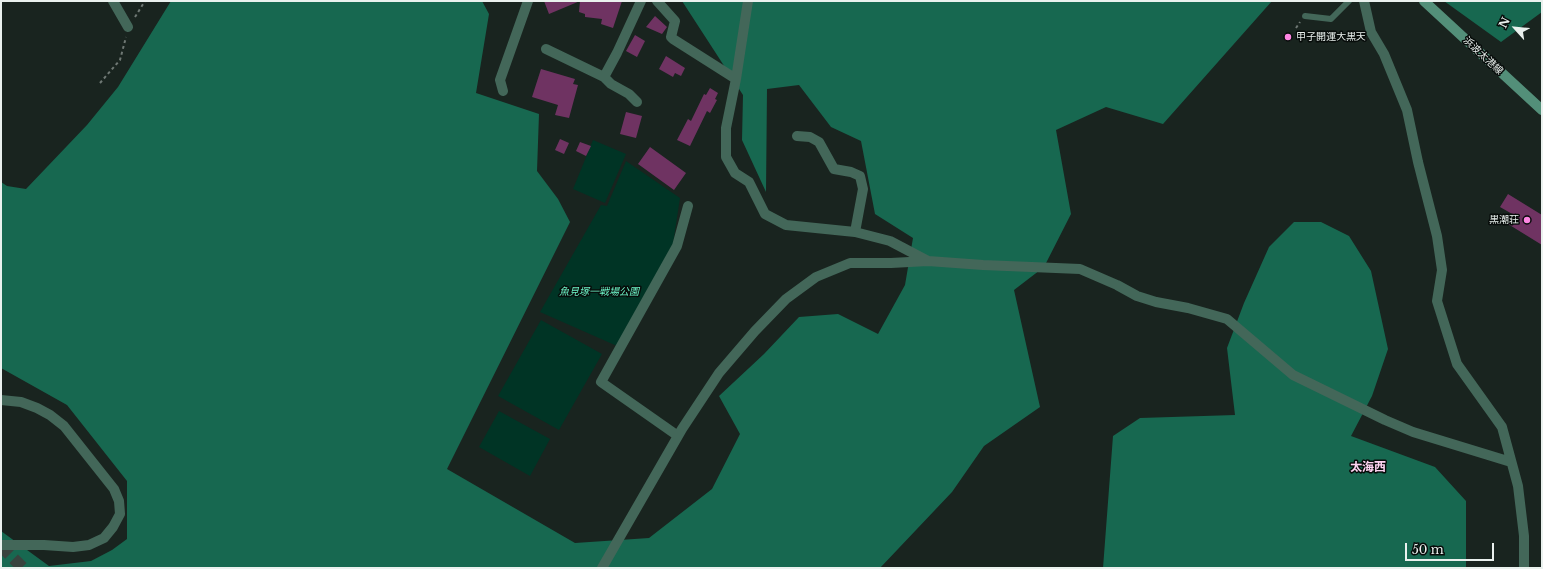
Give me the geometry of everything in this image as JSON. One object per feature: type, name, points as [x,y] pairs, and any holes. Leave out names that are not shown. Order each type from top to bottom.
[{"type":"main road","name":"浜波太港線","points":[[1424,1],[1542,110]]},
{"type":"street","points":[[113,1],[128,27]]},
{"type":"street","points":[[503,91],[500,80],[528,1]]},
{"type":"street","points":[[604,77],[641,1]]},
{"type":"street","points":[[657,1],[675,21],[671,36],[673,40],[736,78]]},
{"type":"street","points":[[748,1],[736,78],[726,128],[726,157],[735,173],[749,182],[765,214],[786,225],[855,232],[890,241],[928,261]]},
{"type":"street","points":[[1364,1],[1371,32],[1384,54],[1407,110],[1418,162],[1437,236],[1442,270],[1437,301],[1457,364],[1502,427],[1518,486],[1524,536],[1524,568]]},
{"type":"street","points":[[546,49],[604,77],[611,84],[629,94],[637,102]]},
{"type":"street","points":[[797,136],[810,137],[819,142],[834,169],[851,172],[860,176],[863,189],[855,232]]},
{"type":"street","points":[[678,436],[602,382],[677,246],[688,206]]},
{"type":"street","points":[[602,568],[678,436],[719,373],[755,331],[786,299],[816,276],[850,263],[928,261],[1080,269],[1117,285],[1137,296],[1227,319],[1293,375],[1413,432],[1511,462]]},
{"type":"street","points":[[1,400],[21,402],[37,408],[50,415],[64,426],[114,489],[119,501],[120,514],[113,527],[104,538],[89,545],[73,547],[44,544],[1,545]]},
{"type":"lane","points":[[1305,16],[1331,19],[1349,1]]},
{"type":"path","points":[[100,83],[120,60],[128,27],[145,1]]},
{"type":"green space","points":[[171,1],[482,1],[489,14],[476,93],[539,114],[537,171],[558,199],[570,222],[447,469],[575,543],[649,538],[712,489],[740,434],[719,396],[764,354],[799,317],[838,314],[878,334],[905,285],[913,238],[875,214],[861,141],[831,127],[799,85],[767,89],[766,192],[742,140],[743,95],[682,1],[1272,1],[1163,124],[1106,107],[1056,130],[1071,214],[1044,267],[1014,290],[1040,407],[984,446],[952,492],[880,568],[1,568],[1,531],[49,566],[91,561],[112,550],[127,539],[127,481],[67,405],[1,368],[1,182],[7,186],[26,189],[87,125],[118,87]]},
{"type":"green space","points":[[1444,1],[1542,1],[1542,12],[1501,42]]},
{"type":"green space","points":[[593,140],[626,154],[605,203],[573,189]]},
{"type":"green space","name":"魚見塚一戦場公園","points":[[626,161],[680,198],[673,244],[617,346],[540,312],[601,205],[607,206]]},
{"type":"green space","points":[[1294,222],[1321,222],[1349,236],[1371,271],[1388,349],[1372,396],[1351,436],[1435,467],[1466,501],[1466,568],[1103,568],[1113,436],[1140,418],[1235,415],[1227,348],[1244,303],[1269,247]]},
{"type":"green space","points":[[541,320],[602,354],[559,430],[498,396]]},
{"type":"green space","points":[[499,411],[550,439],[530,476],[479,447]]},
{"type":"building","points":[[544,1],[580,1],[549,14]]},
{"type":"building","points":[[580,1],[622,1],[613,28],[601,24],[602,19],[585,17],[585,14],[579,12]]},
{"type":"building","points":[[655,16],[667,27],[662,34],[646,27]]},
{"type":"building","points":[[635,35],[645,41],[637,57],[626,51]]},
{"type":"building","points":[[666,56],[685,68],[681,76],[675,73],[673,77],[659,69]]},
{"type":"building","points":[[541,69],[575,79],[573,84],[578,85],[569,118],[555,115],[558,105],[532,97]]},
{"type":"building","points":[[710,88],[718,93],[715,99],[717,100],[710,113],[707,111],[690,146],[677,140],[688,119],[691,121],[704,94],[706,95]]},
{"type":"building","points":[[626,112],[642,116],[636,138],[620,134]]},
{"type":"building","points":[[560,139],[569,143],[564,154],[555,150]]},
{"type":"building","points":[[580,142],[591,146],[586,156],[576,151]]},
{"type":"building","points":[[650,147],[686,173],[674,190],[638,164]]},
{"type":"building","name":"黒潮荘","points":[[1508,194],[1542,215],[1542,245],[1508,224],[1514,215],[1500,207]]},
{"type":"tunnel","points":[[1,546],[23,568]]},
{"type":"place","name":"甲子開運大黒天","points":[[1288,37]]},
{"type":"place","name":"黒潮荘","points":[[1527,220]]},
{"type":"district","name":"太海西","points":[[1368,468]]}]
